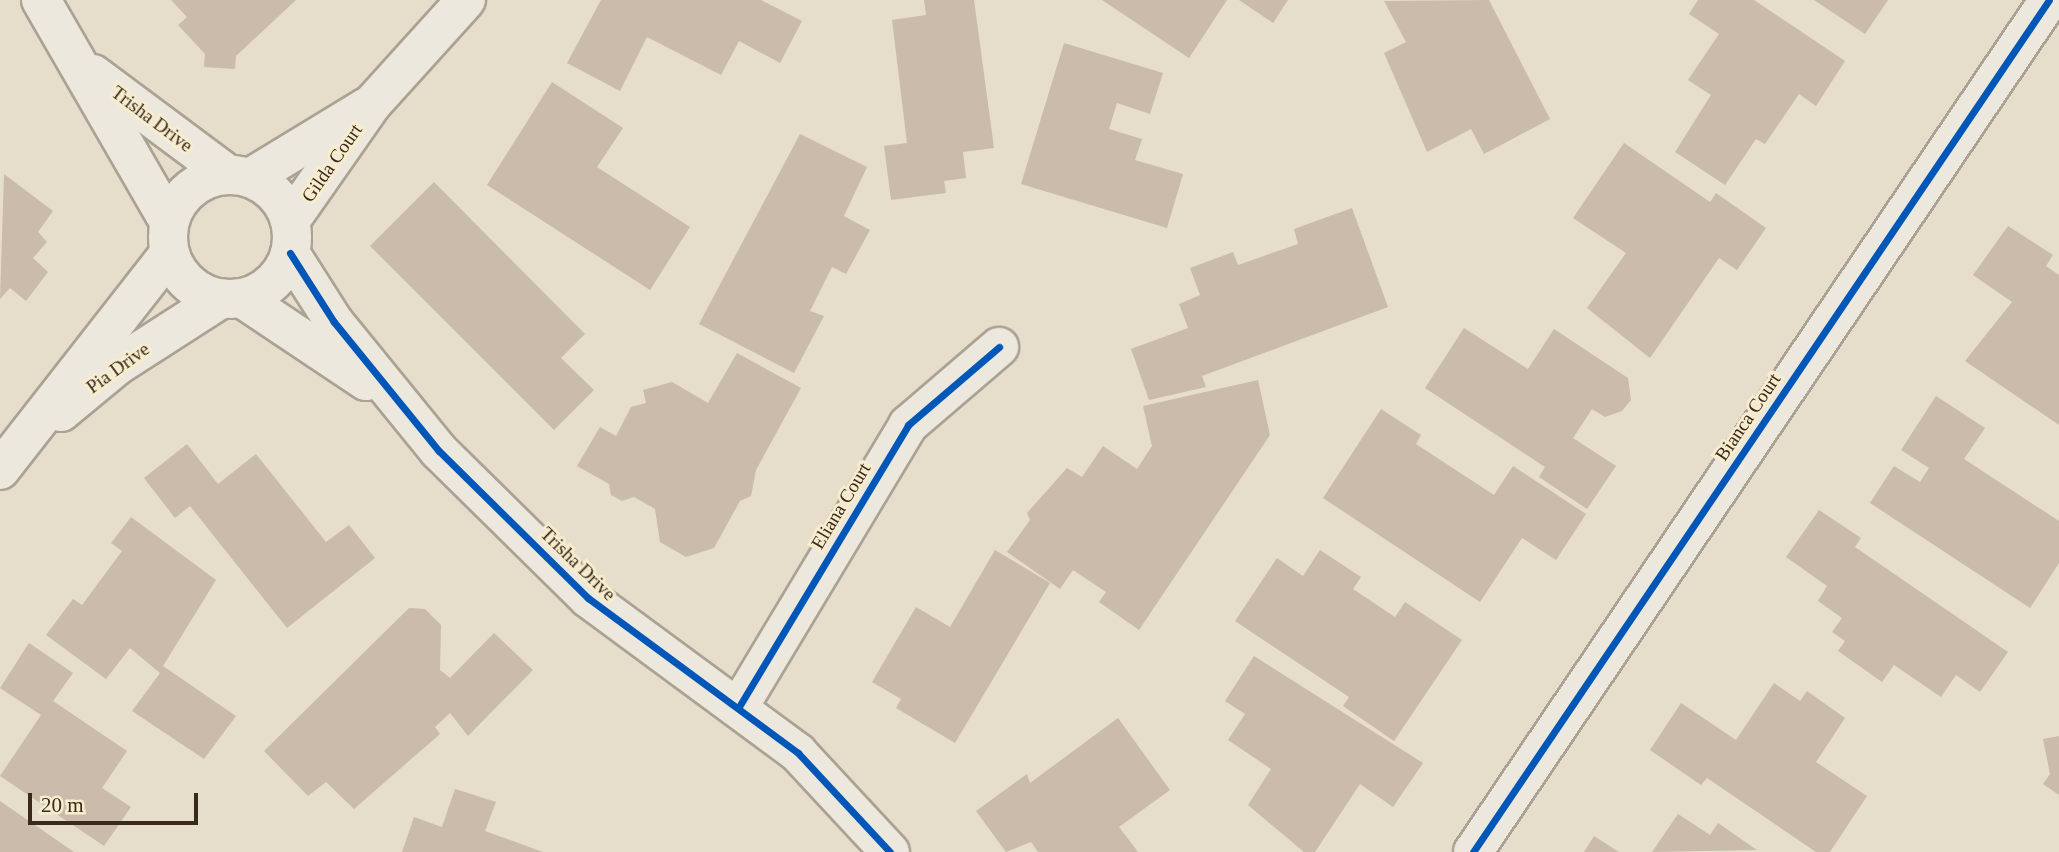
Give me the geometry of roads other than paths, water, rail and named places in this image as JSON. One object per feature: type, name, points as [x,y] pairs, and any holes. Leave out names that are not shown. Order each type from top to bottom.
[{"type":"street","name":"Trisha Drive","points":[[41,0],[78,61],[169,238]]},
{"type":"street","name":"Gilda Court","points":[[290,237],[372,104],[466,0]]},
{"type":"street","name":"Bianca Court","points":[[1472,852],[2049,0]]},
{"type":"street","name":"Trisha Drive","points":[[78,61],[239,176]]},
{"type":"street","name":"Gilda Court","points":[[239,176],[372,104]]},
{"type":"street","points":[[239,176],[282,203],[290,237],[273,283],[232,299],[188,285],[169,238],[190,188],[239,176]]},
{"type":"street","name":"Trisha Drive","points":[[290,237],[389,395],[588,598],[635,637],[740,705],[798,753],[890,852]]},
{"type":"street","name":"Pia Drive","points":[[10,457],[169,238]]},
{"type":"street","name":"Trisha Drive","points":[[232,299],[389,395]]},
{"type":"street","name":"Pia Drive","points":[[10,457],[118,365],[232,299]]},
{"type":"street","name":"Eliana Court","points":[[740,705],[908,425],[999,347]]}]
